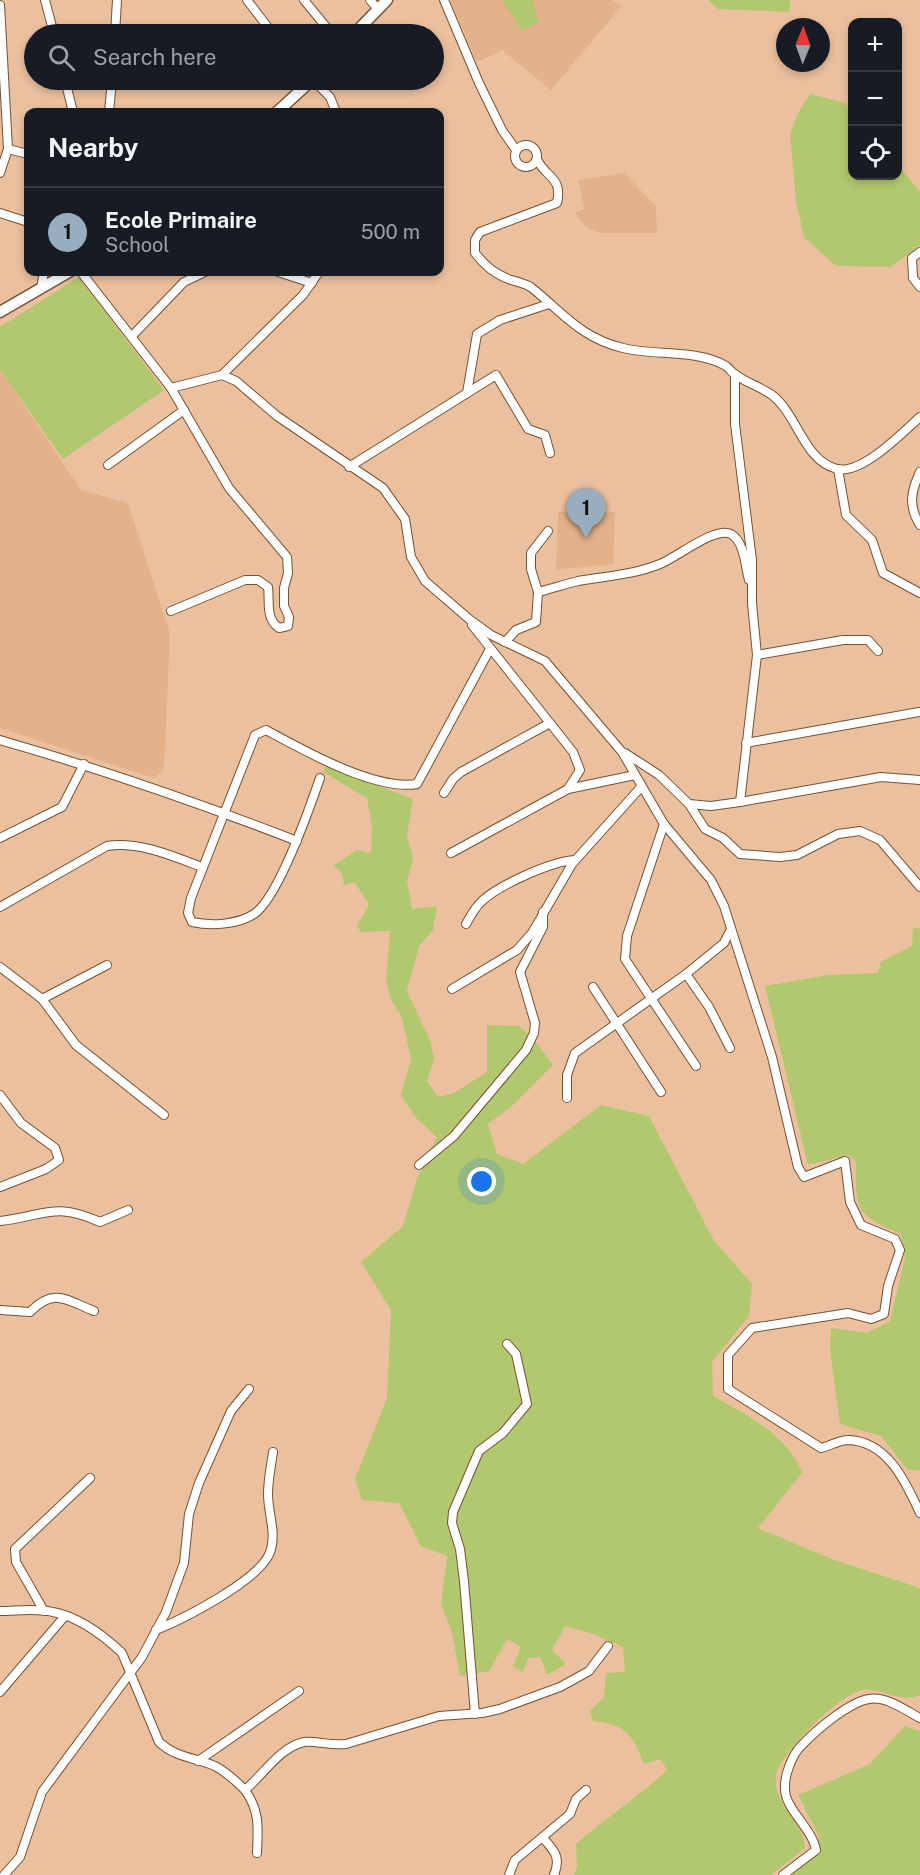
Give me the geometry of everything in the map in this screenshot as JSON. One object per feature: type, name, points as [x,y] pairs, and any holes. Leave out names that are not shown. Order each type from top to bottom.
[{"type":"main road","points":[[364,24],[387,0]]},
{"type":"main road","points":[[281,108],[301,90]]},
{"type":"main road","points":[[0,312],[62,276]]},
{"type":"street","points":[[45,0],[51,24]]},
{"type":"street","points":[[116,24],[117,0]]},
{"type":"street","points":[[247,0],[265,24]]},
{"type":"street","points":[[304,0],[324,24]]},
{"type":"street","points":[[370,0],[378,9]]},
{"type":"street","points":[[444,0],[478,83],[502,130],[517,146],[516,159],[525,167],[537,164],[552,174],[559,193],[557,203],[480,232],[473,247],[475,254],[492,272],[530,286],[566,320],[589,334],[620,347],[647,353],[702,358],[726,366],[735,374],[772,395],[790,415],[809,449],[824,462],[838,469],[855,467],[872,457],[920,417]]},
{"type":"street","points":[[0,5],[2,73]]},
{"type":"street","points":[[0,54],[8,149],[0,173]]},
{"type":"street","points":[[68,90],[73,108]]},
{"type":"street","points":[[109,108],[110,90]]},
{"type":"street","points":[[323,90],[330,97],[334,108]]},
{"type":"street","points":[[517,146],[529,144],[535,148],[537,164]]},
{"type":"street","points":[[8,149],[24,153]]},
{"type":"street","points":[[0,213],[24,221]]},
{"type":"street","points":[[920,252],[912,258],[913,278],[920,287]]},
{"type":"street","points":[[41,288],[43,276]]},
{"type":"street","points":[[84,276],[171,388],[229,488],[288,556],[288,573],[284,588],[285,606],[289,617],[288,626],[279,628],[273,623],[269,616],[268,587],[258,580],[245,580],[171,611]]},
{"type":"street","points":[[132,336],[184,282],[197,276]]},
{"type":"street","points":[[290,276],[312,283]]},
{"type":"street","points":[[171,388],[222,375],[316,276]]},
{"type":"street","points":[[467,393],[477,334],[500,320],[549,304]]},
{"type":"street","points":[[735,374],[735,424],[752,560],[752,596],[757,655],[740,802]]},
{"type":"street","points":[[222,375],[236,381],[278,416],[349,467],[383,488],[405,519],[411,557],[425,582],[469,620],[505,642],[545,661],[622,752],[664,824],[711,880],[724,906],[738,944],[771,1057],[798,1167],[804,1177],[845,1161],[850,1202],[861,1225],[895,1239],[900,1250],[888,1286],[884,1314],[871,1319],[848,1313],[752,1328],[728,1355],[728,1389],[821,1448],[848,1440],[876,1447],[903,1477],[920,1513]]},
{"type":"street","points":[[349,467],[496,375],[528,429],[545,435],[550,453]]},
{"type":"street","points":[[108,465],[184,410]]},
{"type":"street","points":[[838,469],[846,515],[872,540],[883,573],[920,593]]},
{"type":"street","points":[[920,472],[910,496],[915,517],[920,525]]},
{"type":"street","points":[[505,642],[516,630],[536,622],[538,592],[531,569],[531,552],[548,531]]},
{"type":"street","points":[[538,592],[578,581],[614,578],[660,564],[705,539],[725,533],[732,535],[741,544],[752,596]]},
{"type":"street","points":[[469,620],[579,763],[580,770],[568,789]]},
{"type":"street","points":[[757,655],[843,639],[868,640],[878,651]]},
{"type":"street","points":[[320,778],[297,841],[266,902],[254,914],[224,923],[210,926],[192,922],[188,914],[202,867],[255,735],[266,730],[341,768],[385,781],[417,784],[490,650]]},
{"type":"street","points":[[746,743],[920,712]]},
{"type":"street","points":[[444,793],[453,778],[461,772],[550,723]]},
{"type":"street","points":[[0,740],[84,764],[225,813],[297,841]]},
{"type":"street","points":[[622,752],[658,775],[689,804],[705,830],[723,838],[740,854],[780,857],[797,855],[838,834],[860,831],[880,840],[920,886]]},
{"type":"street","points":[[0,838],[62,807],[70,796],[84,764]]},
{"type":"street","points":[[451,853],[568,789],[635,775]]},
{"type":"street","points":[[689,804],[711,806],[740,802],[881,777],[920,780]]},
{"type":"street","points":[[452,989],[517,950],[575,860],[641,787]]},
{"type":"street","points":[[664,824],[625,947],[625,960],[696,1066]]},
{"type":"street","points":[[0,907],[107,846],[118,844],[156,850],[202,867]]},
{"type":"street","points":[[465,924],[481,902],[489,896],[545,866],[575,860]]},
{"type":"street","points":[[419,1164],[454,1136],[526,1050],[534,1033],[535,1023],[520,972],[538,941],[543,927],[543,912]]},
{"type":"street","points":[[567,1098],[567,1075],[575,1053],[686,974],[724,943],[731,929]]},
{"type":"street","points":[[42,999],[107,965]]},
{"type":"street","points":[[0,968],[42,999],[76,1045],[164,1115]]},
{"type":"street","points":[[686,974],[708,1007],[730,1048]]},
{"type":"street","points":[[593,987],[661,1092]]},
{"type":"street","points":[[0,1095],[21,1123],[55,1148],[59,1160],[46,1170],[0,1187]]},
{"type":"street","points":[[0,1221],[52,1210],[79,1213],[100,1222],[128,1210]]},
{"type":"street","points":[[0,1310],[30,1312],[43,1299],[57,1297],[94,1311]]},
{"type":"street","points":[[475,1714],[464,1581],[460,1549],[452,1523],[453,1512],[479,1451],[503,1433],[527,1404],[516,1354],[507,1344]]},
{"type":"street","points":[[4,1875],[20,1857],[42,1792],[130,1670],[142,1657],[156,1630],[184,1563],[189,1514],[199,1484],[231,1411],[249,1389]]},
{"type":"street","points":[[156,1630],[185,1618],[215,1601],[270,1556],[272,1546],[268,1492],[273,1452]]},
{"type":"street","points":[[44,1611],[21,1572],[15,1549],[90,1478]]},
{"type":"street","points":[[0,1611],[44,1611],[65,1616],[91,1628],[111,1642],[122,1653],[159,1742],[169,1752],[215,1766],[245,1790],[255,1804],[259,1818],[256,1852]]},
{"type":"street","points":[[0,1692],[65,1616]]},
{"type":"street","points":[[245,1790],[283,1752],[304,1742],[331,1746],[346,1744],[439,1716],[475,1714],[500,1709],[573,1681],[589,1671],[608,1646]]},
{"type":"street","points":[[198,1761],[299,1691]]},
{"type":"street","points":[[783,1875],[816,1850],[814,1837],[795,1811],[784,1790],[792,1760],[800,1747],[852,1704],[870,1698],[888,1702],[920,1718]]},
{"type":"street","points":[[509,1875],[515,1860],[543,1838],[554,1825],[570,1814],[576,1798],[586,1790]]},
{"type":"street","points":[[543,1838],[556,1852],[559,1863],[554,1875]]},
{"type":"shaded area","points":[[450,0],[613,0],[621,7],[551,90],[502,50],[477,62]]},
{"type":"shaded area","points":[[624,173],[656,206],[657,233],[599,233],[587,228],[575,213],[583,210],[584,207],[578,180]]},
{"type":"shaded area","points":[[0,370],[81,490],[128,503],[170,634],[164,769],[154,778],[0,728]]},
{"type":"shaded area","points":[[558,512],[615,512],[613,564],[556,570]]},
{"type":"green space","points":[[502,0],[532,0],[539,22],[522,31]]},
{"type":"green space","points":[[708,0],[790,0],[790,12],[718,9]]},
{"type":"green space","points":[[810,94],[845,103],[848,107],[848,180],[902,180],[902,170],[920,192],[920,245],[891,267],[836,266],[804,237],[796,201],[790,134],[798,113]]},
{"type":"green space","points":[[79,277],[164,390],[63,459],[0,370],[0,327]]},
{"type":"green space","points":[[326,766],[413,799],[407,835],[413,859],[407,880],[412,909],[437,906],[433,930],[419,946],[407,991],[430,1041],[434,1059],[427,1081],[438,1097],[454,1093],[487,1072],[487,1025],[518,1026],[531,1036],[553,1065],[510,1108],[488,1124],[497,1154],[523,1164],[601,1105],[649,1116],[713,1239],[752,1284],[749,1316],[712,1362],[713,1396],[765,1427],[777,1437],[796,1460],[802,1473],[758,1528],[829,1558],[920,1588],[920,1695],[905,1698],[869,1690],[852,1694],[825,1714],[787,1754],[779,1767],[776,1787],[779,1797],[800,1830],[805,1848],[771,1875],[574,1875],[577,1867],[576,1844],[667,1770],[660,1759],[644,1764],[632,1738],[621,1728],[593,1721],[590,1711],[604,1697],[606,1673],[625,1672],[623,1647],[596,1635],[565,1626],[552,1650],[566,1664],[547,1675],[540,1657],[528,1658],[523,1672],[513,1666],[521,1647],[507,1639],[489,1671],[460,1676],[452,1632],[441,1605],[447,1556],[421,1546],[399,1503],[362,1500],[355,1479],[387,1398],[391,1310],[361,1262],[403,1226],[417,1178],[437,1137],[416,1118],[401,1095],[411,1059],[402,1018],[390,997],[386,979],[390,931],[361,932],[357,926],[369,904],[355,883],[344,885],[342,874],[334,865],[357,850],[371,853],[372,826],[367,798],[323,772]]},
{"type":"green space","points":[[913,927],[920,929],[920,1470],[908,1470],[881,1436],[840,1424],[830,1350],[831,1328],[868,1333],[890,1321],[905,1258],[901,1234],[875,1222],[861,1209],[856,1191],[856,1162],[848,1155],[808,1165],[765,986],[828,975],[878,973],[881,962],[912,946]]},
{"type":"green space","points":[[905,1726],[920,1731],[920,1875],[790,1875],[817,1855],[819,1836],[798,1795],[870,1764]]},
{"type":"place","name":"Ecole Primaire","points":[[586,538]]}]
